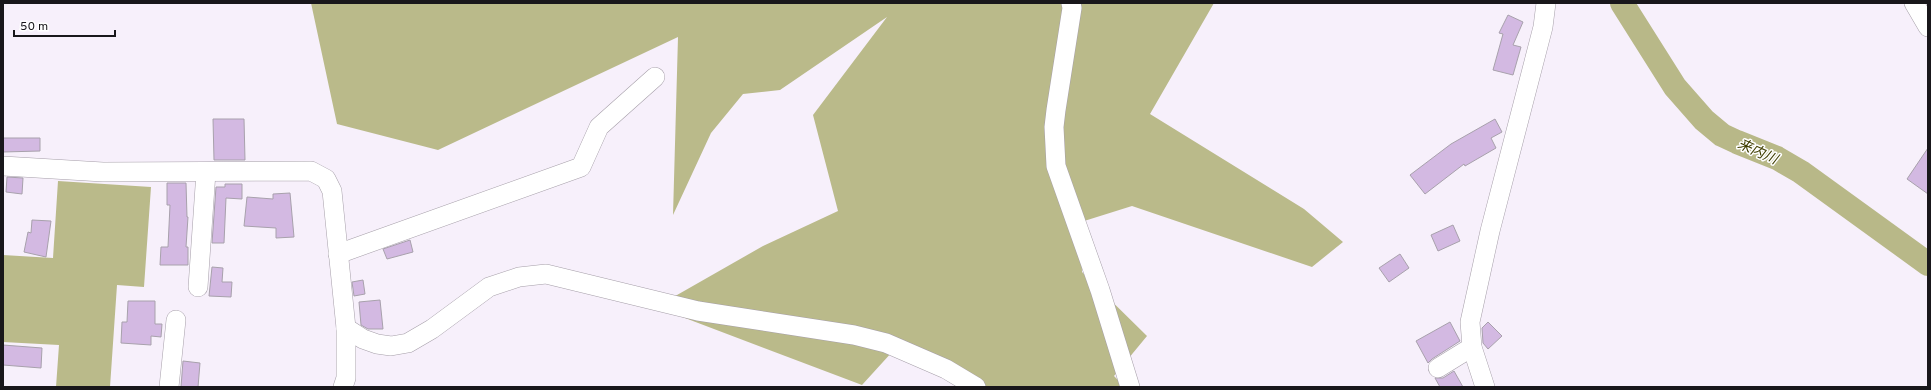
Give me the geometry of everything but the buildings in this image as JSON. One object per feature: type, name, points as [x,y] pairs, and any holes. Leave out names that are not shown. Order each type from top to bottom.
[{"type":"street","points":[[1071,3],[1070,22],[1055,122],[1056,166],[1100,290],[1130,387]]},
{"type":"street","points":[[1485,387],[1472,347],[1470,322],[1490,231],[1543,27],[1546,3]]},
{"type":"street","points":[[1914,3],[1928,27]]},
{"type":"street","points":[[338,254],[581,167],[599,127],[655,77]]},
{"type":"street","points":[[3,166],[103,172],[311,171],[326,179],[332,192],[346,328],[346,378],[343,387]]},
{"type":"street","points":[[198,287],[206,172]]},
{"type":"street","points":[[346,328],[362,339],[377,344],[391,346],[408,343],[432,329],[489,287],[519,277],[546,274],[698,311],[854,335],[886,343],[946,369],[976,387]]},
{"type":"street","points":[[169,387],[176,320]]},
{"type":"street","points":[[1438,368],[1472,347]]},
{"type":"green space","points":[[311,3],[1214,3],[1150,114],[1304,209],[1343,242],[1312,267],[1132,206],[1081,222],[1082,272],[1147,336],[1114,376],[1125,387],[978,387],[903,340],[862,385],[656,307],[763,246],[838,211],[813,115],[887,17],[780,90],[743,94],[711,133],[673,215],[678,37],[438,150],[337,124]]},
{"type":"green space","points":[[58,181],[151,187],[144,287],[117,285],[110,387],[56,387],[59,345],[3,342],[3,255],[53,258]]},
{"type":"waterway","name":"来内川","points":[[1622,3],[1675,87],[1704,120],[1722,135],[1777,158],[1801,172],[1928,264]]}]
